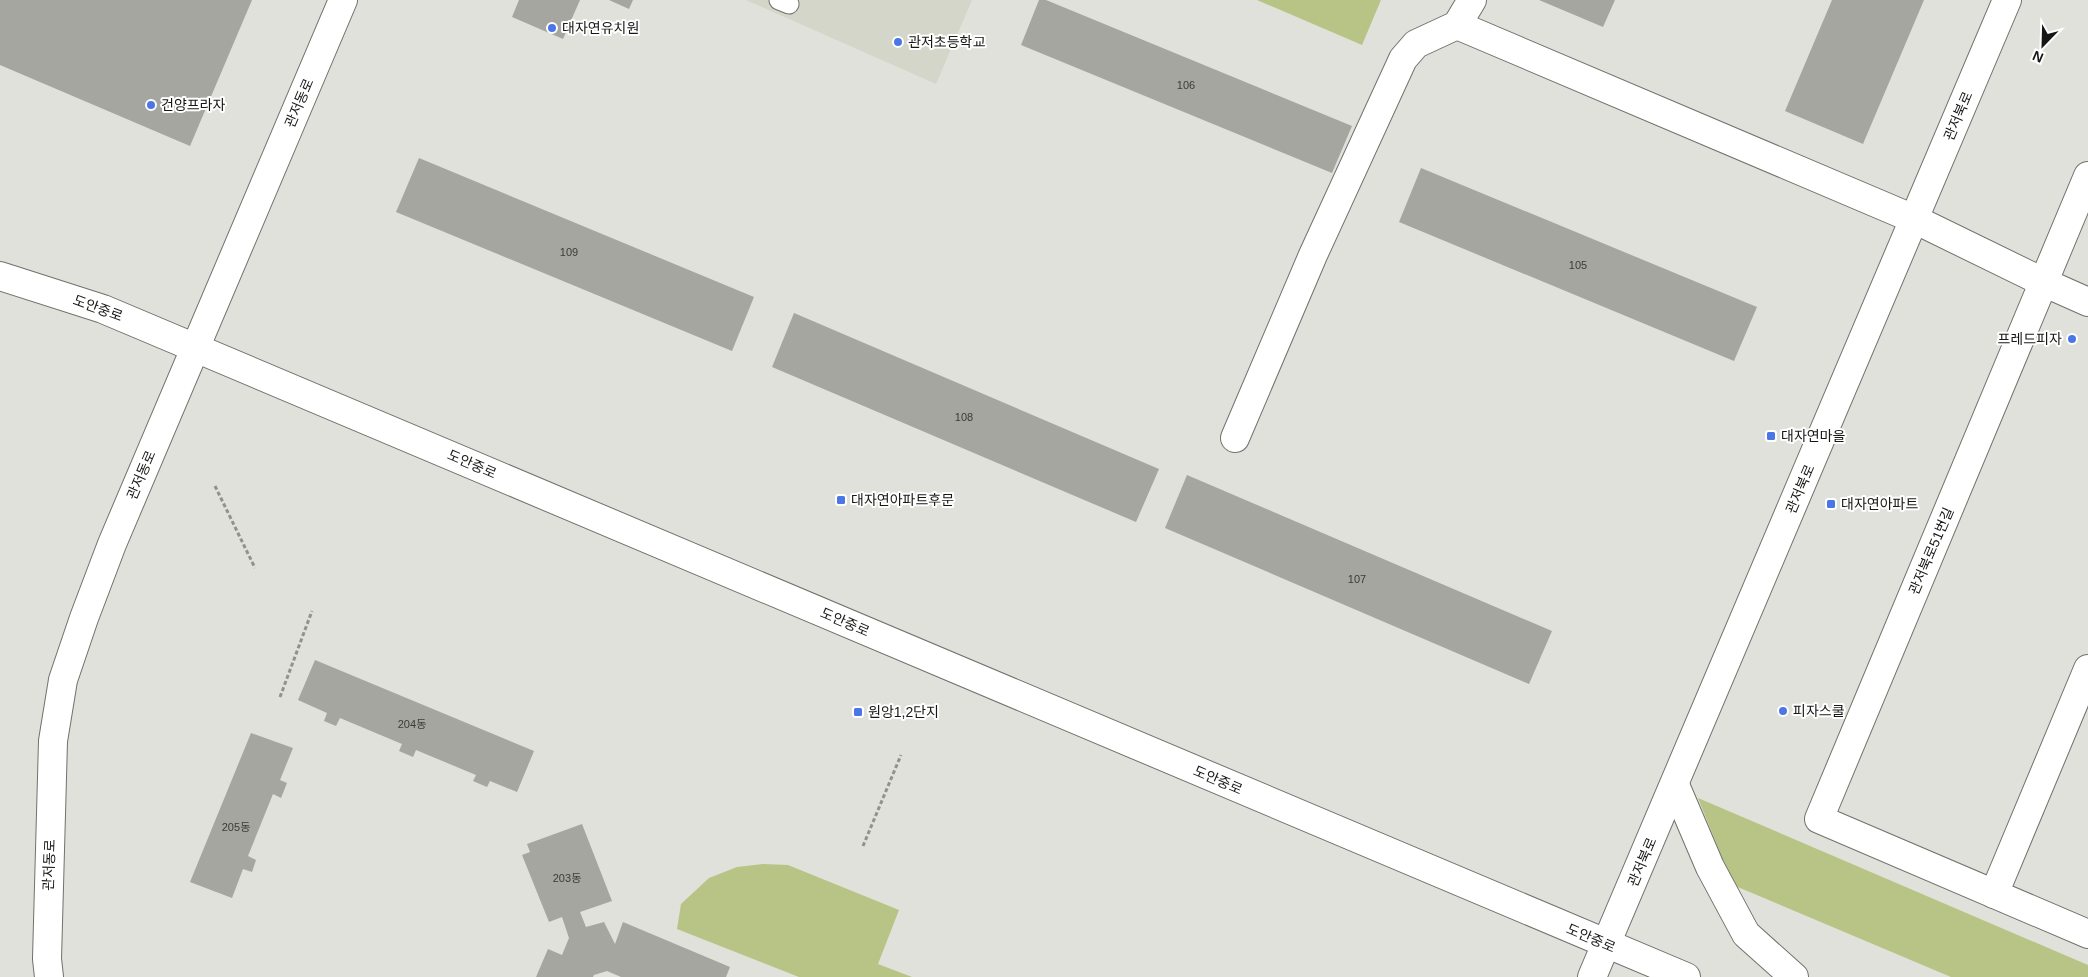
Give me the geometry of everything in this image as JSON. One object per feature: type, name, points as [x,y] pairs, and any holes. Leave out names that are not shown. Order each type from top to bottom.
[{"type":"street","name":"관저동로","points":[[49,977],[53,741],[63,680],[112,544],[343,0]]},
{"type":"street","points":[[1235,438],[1313,255],[1402,59],[1416,44],[1457,25],[1472,0]]},
{"type":"street","name":"관저북로","points":[[1592,977],[2007,0]]},
{"type":"street","points":[[1457,25],[1914,219],[2088,302]]},
{"type":"street","name":"관저북로51번길","points":[[1994,894],[1819,819],[2088,176]]},
{"type":"street","name":"도안중로","points":[[0,276],[103,309],[195,347],[1686,977]]},
{"type":"street","points":[[2088,669],[1994,894],[2088,934]]},
{"type":"street","points":[[1675,785],[1710,867],[1746,934],[1794,977]]},
{"type":"path","points":[[215,486],[254,568]]},
{"type":"path","points":[[280,697],[312,611]]},
{"type":"path","points":[[863,846],[900,755]]},
{"type":"shaded area","name":"관저초등학교","points":[[746,0],[972,0],[936,84]]},
{"type":"green space","points":[[1257,0],[1381,0],[1362,45]]},
{"type":"green space","points":[[1698,798],[2088,965],[2088,977],[1951,977],[1733,885]]},
{"type":"green space","points":[[763,864],[788,865],[899,910],[878,964],[912,977],[799,977],[677,929],[681,904],[709,878],[737,867]]},
{"type":"building","name":"건양프라자","points":[[0,0],[252,0],[190,146],[0,65]]},
{"type":"building","name":"대자연유치원","points":[[519,0],[580,0],[563,39],[512,17]]},
{"type":"building","name":"대자연유치원","points":[[609,0],[633,0],[629,9]]},
{"type":"building","points":[[1039,0],[1046,0],[1352,126],[1332,173],[1021,45]]},
{"type":"building","points":[[1539,0],[1615,0],[1603,27]]},
{"type":"building","points":[[1832,0],[1924,0],[1863,144],[1785,111]]},
{"type":"building","points":[[419,158],[754,297],[732,351],[396,212]]},
{"type":"building","points":[[1421,168],[1757,307],[1734,361],[1399,222]]},
{"type":"building","points":[[794,313],[1159,469],[1136,522],[772,367]]},
{"type":"building","points":[[1187,475],[1552,631],[1529,684],[1165,528]]},
{"type":"building","points":[[315,660],[534,751],[517,792],[490,781],[487,787],[473,781],[476,775],[416,750],[413,757],[399,751],[402,744],[340,718],[336,726],[324,721],[327,713],[298,700]]},
{"type":"building","points":[[251,733],[293,748],[280,780],[287,783],[281,798],[273,794],[248,856],[256,860],[252,872],[243,869],[232,898],[190,882]]},
{"type":"building","points":[[582,824],[612,901],[580,912],[586,927],[604,922],[615,944],[623,922],[730,967],[726,977],[621,977],[607,971],[593,977],[536,977],[548,949],[562,955],[569,938],[562,917],[549,922],[522,855],[530,852],[527,844]]},
{"type":"place","name":"대자연유치원","points":[[552,28]]},
{"type":"place","name":"관저초등학교","points":[[898,42]]},
{"type":"place","name":"건양프라자","points":[[151,105]]},
{"type":"place","name":"프레드피자","points":[[2072,339]]},
{"type":"place","name":"대자연마을","points":[[1771,436]]},
{"type":"place","name":"대자연아파트후문","points":[[841,500]]},
{"type":"place","name":"대자연아파트","points":[[1831,504]]},
{"type":"place","name":"피자스쿨","points":[[1783,711]]},
{"type":"place","name":"원앙1,2단지","points":[[858,712]]}]
